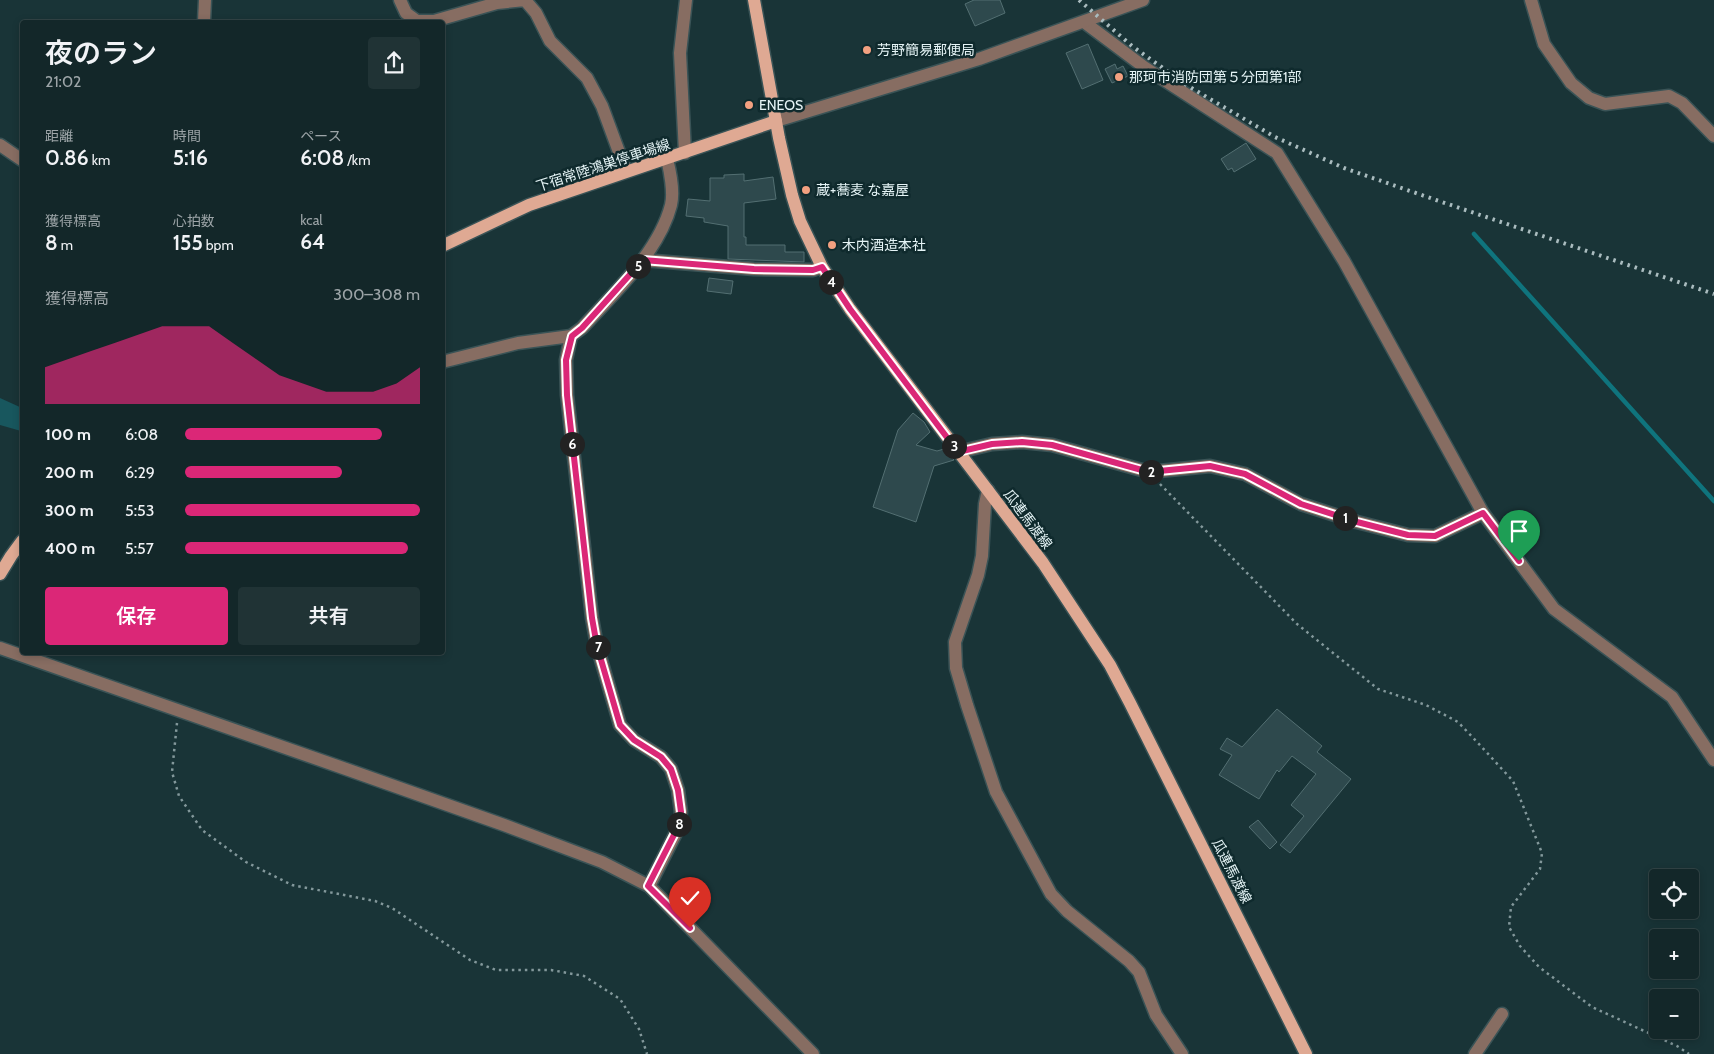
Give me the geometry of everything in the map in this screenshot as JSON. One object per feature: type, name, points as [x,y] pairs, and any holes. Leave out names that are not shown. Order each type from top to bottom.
[{"type":"main road","name":"瓜連馬渡線","points":[[754,0],[776,122],[792,195],[800,221],[822,267],[850,309],[1043,563],[1110,665],[1306,1054]]},
{"type":"main road","name":"下宿常陸鴻巣停車場線","points":[[445,245],[529,205],[776,122]]},
{"type":"main road","points":[[0,574],[10,556],[20,544]]},
{"type":"street","points":[[204,20],[206,0]]},
{"type":"street","points":[[400,0],[406,13],[416,20]]},
{"type":"street","points":[[438,20],[497,3],[524,0],[536,14],[550,41],[587,78],[602,106],[626,171]]},
{"type":"street","points":[[685,153],[680,53],[686,0]]},
{"type":"street","points":[[776,122],[978,59],[1143,0]]},
{"type":"street","points":[[1532,0],[1544,44],[1571,82],[1589,98],[1606,104],[1669,96],[1682,103],[1714,136]]},
{"type":"street","points":[[1084,22],[1144,67],[1277,153],[1344,261],[1483,513],[1554,609],[1672,696],[1714,760]]},
{"type":"street","points":[[0,144],[20,159]]},
{"type":"street","points":[[445,361],[518,343],[572,336],[582,328],[643,260],[665,224],[672,203],[670,170],[667,159]]},
{"type":"street","points":[[643,260],[754,269],[813,270],[822,267]]},
{"type":"street","points":[[572,336],[566,360],[567,395],[592,618],[597,646],[620,725],[634,740],[661,757],[671,769],[678,790],[681,812],[678,827],[648,886]]},
{"type":"street","points":[[958,452],[992,444],[1032,443],[1052,445],[1149,472],[1210,466],[1245,474],[1301,504],[1357,522],[1408,535],[1435,536],[1483,513]]},
{"type":"street","points":[[988,490],[985,504],[982,556],[978,575],[955,642],[956,668],[966,705],[996,792],[1051,894],[1067,911],[1129,961],[1139,972],[1156,1015],[1182,1054]]},
{"type":"street","points":[[0,648],[20,655]]},
{"type":"street","points":[[20,655],[504,825],[602,862],[648,886],[813,1054]]},
{"type":"street","points":[[1475,1054],[1502,1014]]},
{"type":"path","points":[[1149,472],[1297,624],[1378,689],[1426,705],[1442,713],[1458,722],[1478,743],[1513,781],[1542,853],[1540,869],[1511,907],[1509,927],[1520,946],[1539,967],[1592,1007],[1677,1046],[1689,1054]]},
{"type":"path","points":[[178,709],[172,772],[180,796],[202,830],[246,862],[292,885],[374,901],[392,908],[470,960],[496,970],[551,970],[584,976],[620,999],[639,1029],[647,1054]]},
{"type":"shaded area","points":[[0,398],[20,407],[20,431],[0,425]]},
{"type":"building","points":[[974,0],[1000,0],[1005,13],[975,26],[965,4]]},
{"type":"building","points":[[1088,44],[1103,80],[1082,89],[1066,53]]},
{"type":"building","points":[[1115,64],[1117,69],[1123,66],[1128,76],[1112,83],[1105,69]]},
{"type":"building","points":[[1246,143],[1256,159],[1234,172],[1232,168],[1228,170],[1221,159]]},
{"type":"building","points":[[744,174],[744,181],[773,177],[776,199],[744,203],[744,237],[746,237],[746,245],[785,245],[785,252],[804,252],[804,262],[728,259],[728,226],[704,222],[704,218],[686,216],[688,199],[710,201],[710,178],[724,178],[724,175]]},
{"type":"building","points":[[709,278],[733,281],[731,294],[707,291]]},
{"type":"building","points":[[913,413],[924,422],[930,432],[916,445],[937,451],[944,449],[954,460],[934,466],[916,522],[873,507],[898,430]]},
{"type":"building","points":[[1277,709],[1322,746],[1317,752],[1351,779],[1290,853],[1280,845],[1304,816],[1291,805],[1316,774],[1292,756],[1279,772],[1277,770],[1259,799],[1219,775],[1232,755],[1220,749],[1227,738],[1242,747]]},
{"type":"building","points":[[1258,820],[1277,842],[1270,849],[1249,827]]},
{"type":"waterway","points":[[1474,234],[1714,501]]},
{"type":"railway","points":[[1079,0],[1132,46],[1188,86],[1275,137],[1344,168],[1714,294]]},
{"type":"place","name":"芳野簡易郵便局","points":[[867,50]]},
{"type":"place","name":"那珂市消防団第５分団第1部","points":[[1119,77]]},
{"type":"place","name":"ENEOS","points":[[749,105]]},
{"type":"place","name":"蔵+蕎麦 な嘉屋","points":[[806,190]]},
{"type":"place","name":"木内酒造本社","points":[[832,245]]},
{"type":"route","points":[[690,928],[648,886],[678,827],[681,812],[678,790],[671,769],[661,757],[634,740],[620,725],[597,646],[592,618],[567,395],[566,360],[572,336],[582,328],[643,260],[754,269],[813,270],[822,267],[850,309],[958,452],[992,444],[1022,442],[1052,445],[1149,472],[1210,466],[1245,474],[1301,504],[1357,522],[1408,535],[1435,536],[1483,513],[1519,561]]}]
